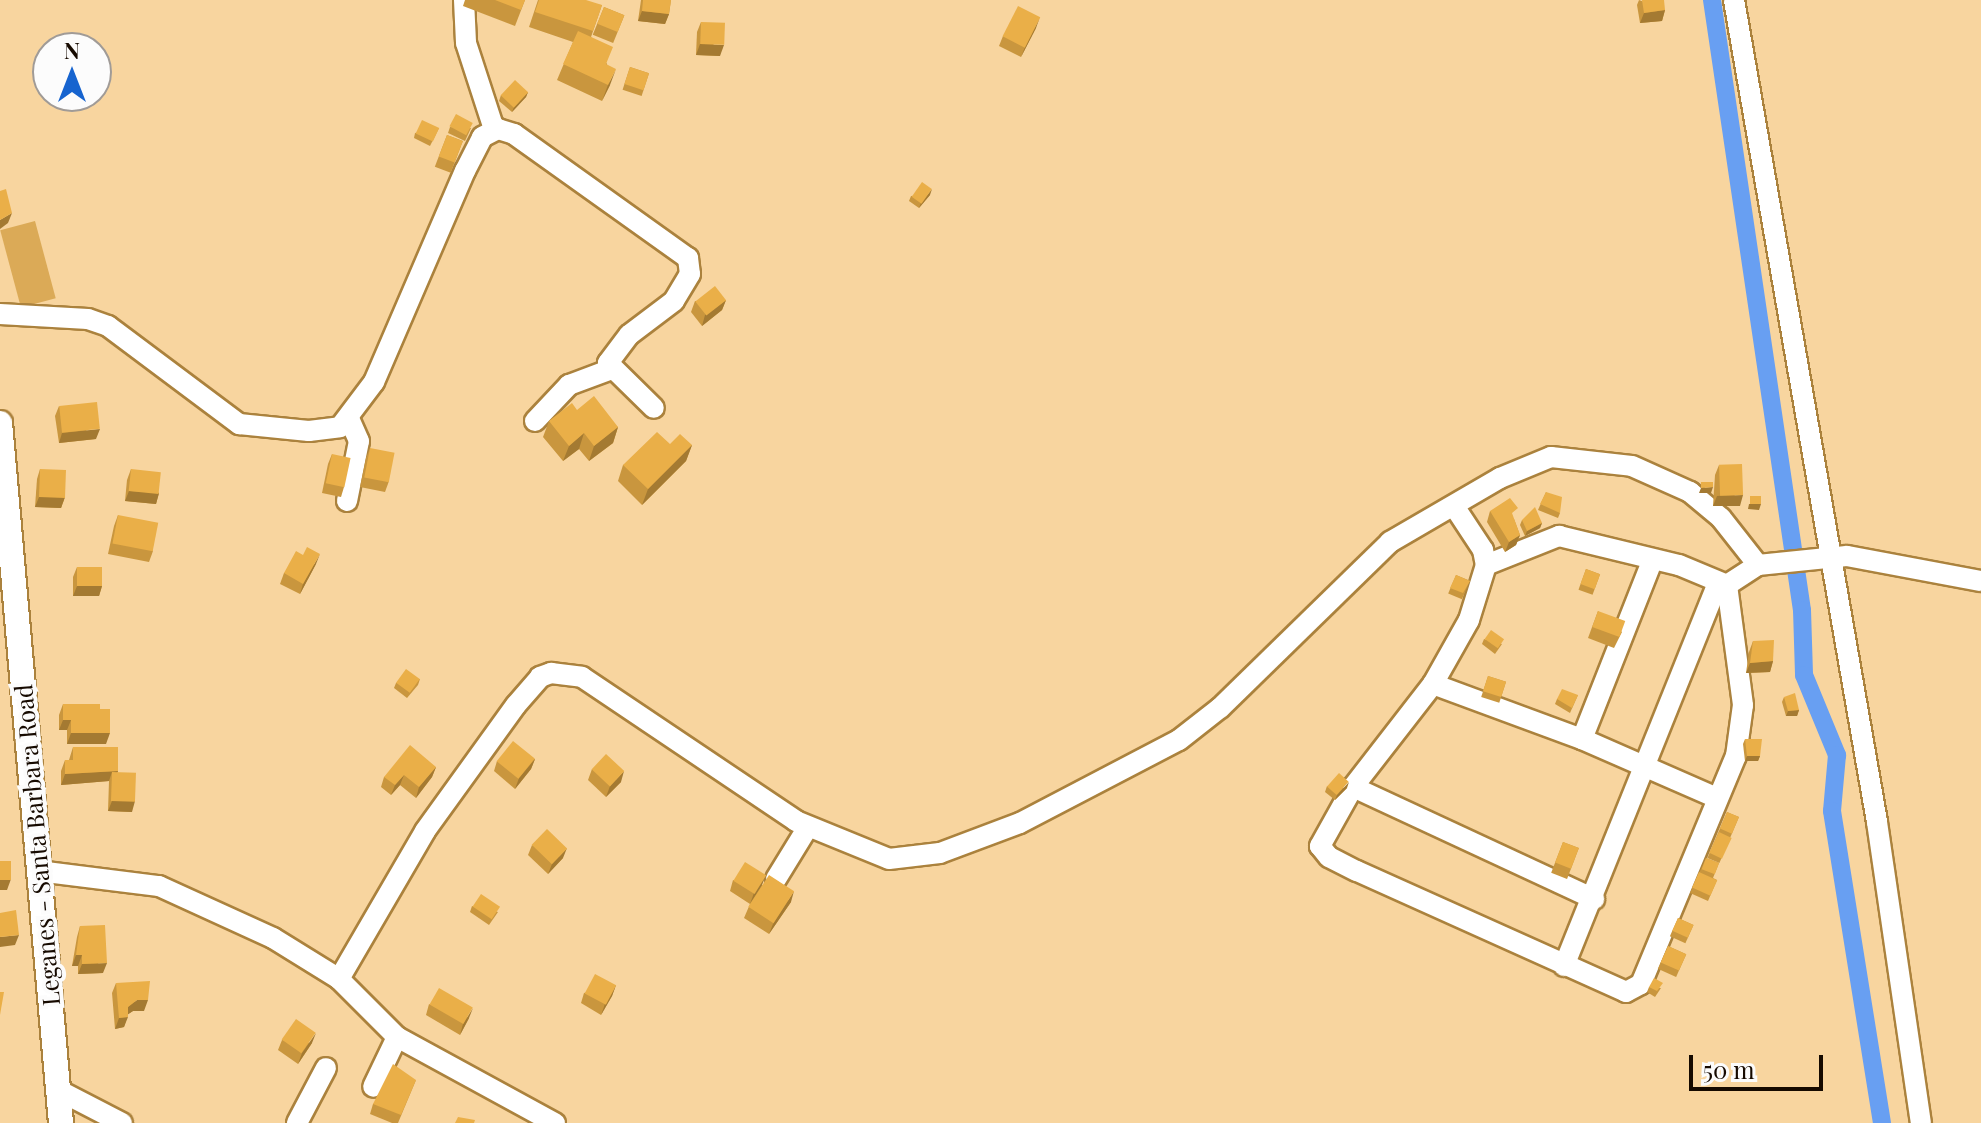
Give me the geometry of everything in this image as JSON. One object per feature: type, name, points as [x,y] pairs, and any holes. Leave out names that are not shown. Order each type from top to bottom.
[{"type":"main road","name":"Leganes - Santa Barbara Road","points":[[0,423],[61,1123]]},
{"type":"street","points":[[464,0],[466,43],[494,129]]},
{"type":"street","points":[[1734,0],[1748,56],[1819,558],[1877,822],[1921,1123]]},
{"type":"street","points":[[0,314],[88,319],[108,326],[239,424],[331,430],[349,419],[374,382],[465,171],[482,137],[494,129],[514,134],[688,258],[686,283],[674,301],[612,351],[608,363],[654,408]]},
{"type":"street","points":[[535,421],[569,385],[612,369]]},
{"type":"street","points":[[347,501],[359,441],[349,419]]},
{"type":"street","points":[[339,979],[425,831],[516,705],[540,677],[551,673],[582,677],[808,827],[877,856],[903,859],[940,853],[1020,823],[1179,740],[1220,708],[1374,554],[1535,461],[1573,456],[1614,462],[1690,492],[1765,565]]},
{"type":"street","points":[[1454,506],[1483,550],[1486,565],[1469,620],[1433,684],[1353,787],[1320,840],[1329,857],[1626,992],[1641,984],[1736,756],[1743,705],[1723,584]]},
{"type":"street","points":[[1486,565],[1559,536],[1652,561],[1679,565],[1723,584]]},
{"type":"street","points":[[1564,966],[1723,584],[1765,565],[1819,558],[1867,558],[1981,581]]},
{"type":"street","points":[[1582,739],[1652,561]]},
{"type":"street","points":[[1433,684],[1582,739],[1644,770],[1717,798]]},
{"type":"street","points":[[1353,787],[1594,899]]},
{"type":"street","points":[[776,879],[808,827]]},
{"type":"street","points":[[38,871],[159,886],[273,938],[339,979],[397,1037],[555,1123]]},
{"type":"street","points":[[373,1087],[397,1037]]},
{"type":"street","points":[[297,1123],[326,1068]]},
{"type":"street","points":[[58,1090],[122,1123]]},
{"type":"shaded area","points":[[35,221],[56,298],[21,308],[0,230]]},
{"type":"building","points":[[495,0],[525,0],[521,10]]},
{"type":"building","points":[[539,0],[586,0],[602,5],[593,31],[535,12]]},
{"type":"building","points":[[643,0],[671,0],[669,14],[642,11]]},
{"type":"building","points":[[1642,0],[1664,0],[1665,10],[1644,13]]},
{"type":"building","points":[[1018,6],[1040,17],[1025,48],[1003,36]]},
{"type":"building","points":[[604,7],[624,15],[618,32],[597,24]]},
{"type":"building","points":[[701,22],[725,23],[724,45],[700,44]]},
{"type":"building","points":[[578,31],[613,47],[606,64],[616,69],[608,85],[563,64]]},
{"type":"building","points":[[630,67],[649,73],[643,90],[624,84]]},
{"type":"building","points":[[515,80],[528,92],[514,108],[501,95]]},
{"type":"building","points":[[456,114],[473,123],[466,135],[449,126]]},
{"type":"building","points":[[422,120],[439,128],[433,142],[416,134]]},
{"type":"building","points":[[447,135],[463,141],[455,163],[439,156]]},
{"type":"building","points":[[922,182],[932,189],[922,204],[912,197]]},
{"type":"building","points":[[6,189],[12,213],[0,220],[0,191]]},
{"type":"building","points":[[715,286],[726,300],[706,316],[695,301]]},
{"type":"building","points":[[594,396],[618,427],[594,446],[584,433],[569,446],[549,421],[572,403],[577,410]]},
{"type":"building","points":[[97,402],[100,429],[62,433],[59,406]]},
{"type":"building","points":[[657,432],[670,444],[680,434],[692,445],[648,489],[623,465]]},
{"type":"building","points":[[370,448],[395,453],[389,482],[364,477]]},
{"type":"building","points":[[332,454],[351,458],[344,487],[326,483]]},
{"type":"building","points":[[1742,464],[1743,495],[1720,496],[1719,465]]},
{"type":"building","points":[[40,469],[66,470],[65,498],[39,497]]},
{"type":"building","points":[[131,469],[161,472],[159,494],[129,491]]},
{"type":"building","points":[[1701,482],[1713,482],[1713,487],[1701,488]]},
{"type":"building","points":[[1546,492],[1562,497],[1560,513],[1540,504]]},
{"type":"building","points":[[1750,496],[1761,496],[1761,504],[1750,504]]},
{"type":"building","points":[[1510,498],[1518,508],[1512,513],[1520,535],[1509,542],[1490,511]]},
{"type":"building","points":[[1535,507],[1542,523],[1527,531],[1522,520]]},
{"type":"building","points":[[118,515],[158,523],[153,551],[112,543]]},
{"type":"building","points":[[307,547],[320,554],[303,584],[284,573],[296,551],[303,555]]},
{"type":"building","points":[[77,567],[102,567],[102,586],[77,586]]},
{"type":"building","points":[[1586,569],[1600,574],[1595,589],[1581,584]]},
{"type":"building","points":[[1456,575],[1470,581],[1463,593],[1450,588]]},
{"type":"building","points":[[1598,611],[1625,621],[1619,637],[1592,627]]},
{"type":"building","points":[[1491,630],[1504,639],[1498,648],[1485,639]]},
{"type":"building","points":[[1774,640],[1773,661],[1750,663],[1753,641]]},
{"type":"building","points":[[406,669],[420,679],[410,693],[396,683]]},
{"type":"building","points":[[1488,676],[1506,682],[1501,697],[1483,691]]},
{"type":"building","points":[[1562,689],[1578,695],[1572,708],[1557,699]]},
{"type":"building","points":[[1795,693],[1799,710],[1788,711],[1784,697]]},
{"type":"building","points":[[63,704],[100,704],[100,709],[110,709],[110,733],[71,733],[71,720],[63,720]]},
{"type":"building","points":[[1745,739],[1762,739],[1760,756],[1747,756]]},
{"type":"building","points":[[513,741],[535,759],[518,779],[497,761]]},
{"type":"building","points":[[410,745],[436,767],[419,787],[404,775],[395,785],[384,777]]},
{"type":"building","points":[[73,747],[118,747],[118,771],[65,774],[65,760],[73,760]]},
{"type":"building","points":[[606,754],[624,771],[610,786],[592,769]]},
{"type":"building","points":[[112,772],[136,773],[135,802],[111,801]]},
{"type":"building","points":[[1339,773],[1349,782],[1337,795],[1327,786]]},
{"type":"building","points":[[1727,812],[1739,817],[1732,834],[1720,829]]},
{"type":"building","points":[[547,829],[567,848],[552,864],[532,845]]},
{"type":"building","points":[[1719,832],[1732,838],[1722,859],[1709,853]]},
{"type":"building","points":[[1563,842],[1579,848],[1571,869],[1555,863]]},
{"type":"building","points":[[1706,858],[1719,863],[1715,874],[1702,869]]},
{"type":"building","points":[[0,861],[11,861],[11,880],[0,880]]},
{"type":"building","points":[[745,862],[766,875],[755,894],[733,881]]},
{"type":"building","points":[[1699,872],[1717,880],[1710,896],[1692,888]]},
{"type":"building","points":[[769,875],[794,891],[773,923],[748,907]]},
{"type":"building","points":[[481,894],[500,907],[492,919],[473,906]]},
{"type":"building","points":[[16,910],[19,935],[0,937],[0,913]]},
{"type":"building","points":[[1678,918],[1694,925],[1688,938],[1672,931]]},
{"type":"building","points":[[105,925],[107,963],[82,964],[82,955],[76,955],[80,926]]},
{"type":"building","points":[[1668,946],[1686,954],[1679,971],[1661,962]]},
{"type":"building","points":[[595,974],[616,985],[606,1005],[585,993]]},
{"type":"building","points":[[1654,978],[1663,983],[1657,991],[1649,987]]},
{"type":"building","points":[[150,981],[148,1000],[137,1000],[128,1007],[128,1017],[119,1018],[116,983]]},
{"type":"building","points":[[439,988],[473,1007],[463,1024],[430,1004]]},
{"type":"building","points":[[0,992],[4,992],[0,1015]]},
{"type":"building","points":[[296,1019],[316,1033],[301,1053],[282,1039]]},
{"type":"building","points":[[393,1064],[416,1080],[401,1115],[373,1104]]},
{"type":"building","points":[[458,1117],[475,1120],[474,1123],[455,1123]]},
{"type":"waterway","points":[[1712,0],[1802,610],[1804,675],[1837,755],[1832,811],[1882,1123]]}]
